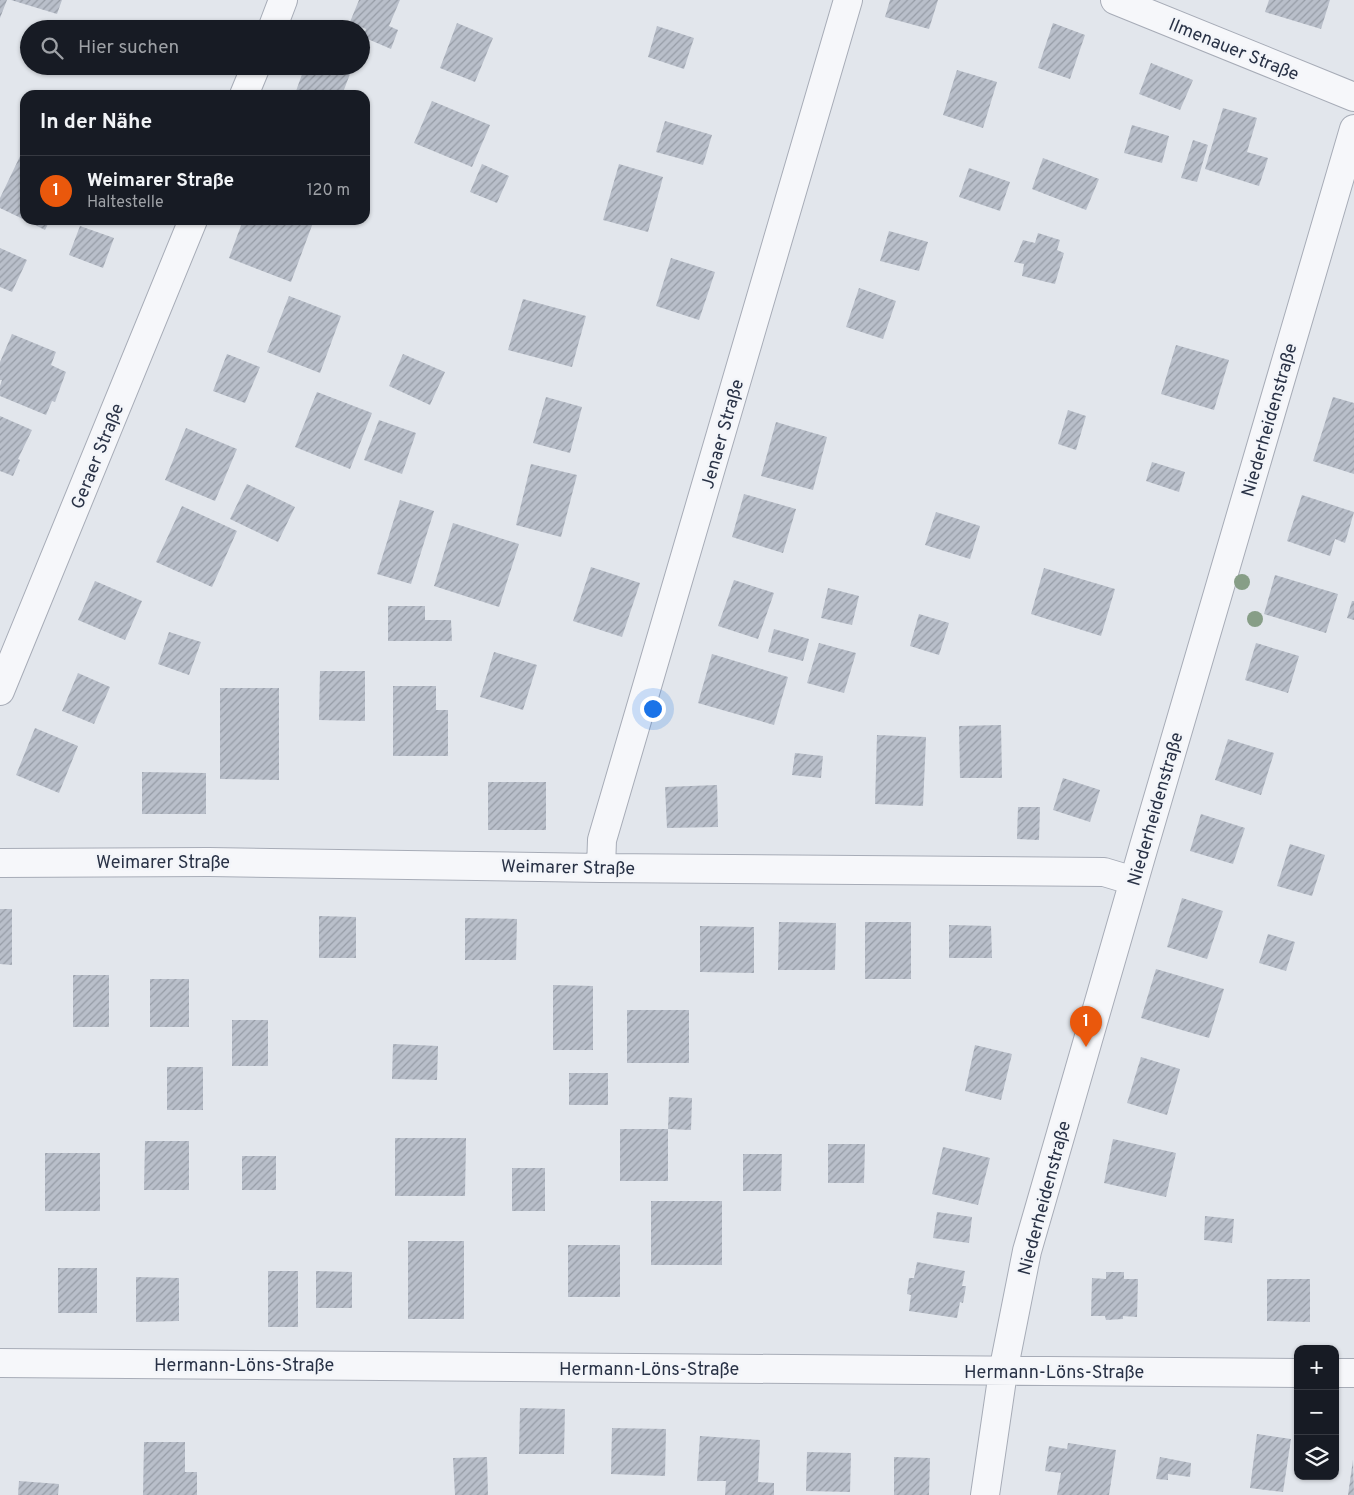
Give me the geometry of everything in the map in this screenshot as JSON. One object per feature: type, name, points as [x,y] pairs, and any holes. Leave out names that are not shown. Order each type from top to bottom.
[{"type":"street","points":[[275,20],[283,0]]},
{"type":"street","name":"Jenaer Straße","points":[[601,868],[602,840],[848,0]]},
{"type":"street","name":"Ilmenauer Straße","points":[[1115,0],[1354,97]]},
{"type":"street","points":[[246,90],[252,75]]},
{"type":"street","name":"Niederheidenstraße","points":[[985,1495],[1003,1372],[1027,1251],[1354,129]]},
{"type":"street","name":"Geraer Straße","points":[[0,691],[191,225]]},
{"type":"street","name":"Weimarer Straße","points":[[0,863],[209,862],[601,868],[1104,872],[1134,882]]},
{"type":"street","name":"Hermann-Löns-Straße","points":[[0,1363],[1294,1373]]},
{"type":"street","points":[[1339,1373],[1354,1373]]},
{"type":"building","points":[[0,0],[7,0],[0,18]]},
{"type":"building","points":[[11,0],[62,0],[57,14]]},
{"type":"building","points":[[359,0],[400,0],[389,26],[398,30],[391,49],[370,40],[370,20],[351,20]]},
{"type":"building","points":[[890,0],[938,0],[929,29],[885,17]]},
{"type":"building","points":[[1269,0],[1330,0],[1321,29],[1265,12]]},
{"type":"building","points":[[457,23],[493,38],[475,82],[440,68]]},
{"type":"building","points":[[1053,23],[1085,35],[1070,79],[1038,68]]},
{"type":"building","points":[[657,26],[694,38],[684,69],[648,57]]},
{"type":"building","points":[[1151,63],[1193,80],[1180,110],[1139,94]]},
{"type":"building","points":[[957,70],[997,82],[983,128],[943,115]]},
{"type":"building","points":[[302,75],[350,75],[344,90],[296,90]]},
{"type":"building","points":[[432,101],[490,125],[472,167],[414,143]]},
{"type":"building","points":[[1223,108],[1257,118],[1247,152],[1268,158],[1259,186],[1205,169]]},
{"type":"building","points":[[665,121],[712,135],[703,165],[656,152]]},
{"type":"building","points":[[1132,125],[1169,136],[1162,163],[1124,153]]},
{"type":"building","points":[[1193,140],[1208,145],[1197,182],[1181,178]]},
{"type":"building","points":[[20,156],[20,218],[0,208],[0,198]]},
{"type":"building","points":[[1043,158],[1099,179],[1086,210],[1032,189]]},
{"type":"building","points":[[482,164],[509,176],[497,203],[470,192]]},
{"type":"building","points":[[619,164],[663,177],[648,232],[603,220]]},
{"type":"building","points":[[969,168],[1010,182],[1000,211],[959,197]]},
{"type":"building","points":[[35,225],[48,225],[45,230]]},
{"type":"building","points":[[241,225],[312,225],[291,282],[229,258]]},
{"type":"building","points":[[80,226],[114,238],[103,268],[69,255]]},
{"type":"building","points":[[889,231],[928,242],[919,271],[880,261]]},
{"type":"building","points":[[1038,233],[1060,240],[1057,250],[1064,253],[1055,284],[1022,276],[1024,264],[1014,262],[1023,240],[1035,243]]},
{"type":"building","points":[[0,248],[27,260],[12,292],[0,287]]},
{"type":"building","points":[[671,258],[715,272],[699,320],[656,306]]},
{"type":"building","points":[[859,288],[896,301],[883,339],[846,327]]},
{"type":"building","points":[[289,296],[341,316],[320,373],[267,352]]},
{"type":"building","points":[[523,299],[586,316],[572,367],[508,350]]},
{"type":"building","points":[[12,334],[56,352],[51,365],[66,372],[55,402],[52,401],[46,415],[0,396],[2,380],[0,380],[0,362]]},
{"type":"building","points":[[1176,345],[1229,360],[1214,410],[1161,394]]},
{"type":"building","points":[[227,354],[260,367],[245,403],[213,391]]},
{"type":"building","points":[[403,354],[445,372],[430,405],[389,386]]},
{"type":"building","points":[[317,392],[372,413],[350,469],[295,447]]},
{"type":"building","points":[[546,397],[582,407],[570,453],[533,443]]},
{"type":"building","points":[[1333,397],[1354,403],[1354,474],[1313,461]]},
{"type":"building","points":[[1068,410],[1086,416],[1076,450],[1058,444]]},
{"type":"building","points":[[0,416],[32,430],[18,459],[20,460],[13,476],[0,471]]},
{"type":"building","points":[[379,420],[416,433],[402,474],[364,460]]},
{"type":"building","points":[[776,422],[827,437],[813,490],[761,476]]},
{"type":"building","points":[[186,428],[237,449],[215,501],[165,480]]},
{"type":"building","points":[[1152,462],[1185,472],[1179,492],[1146,481]]},
{"type":"building","points":[[531,464],[577,475],[561,537],[516,525]]},
{"type":"building","points":[[247,484],[295,507],[278,542],[230,519]]},
{"type":"building","points":[[744,494],[796,509],[783,553],[732,537]]},
{"type":"building","points":[[1302,495],[1354,512],[1345,543],[1335,539],[1330,556],[1287,541]]},
{"type":"building","points":[[400,500],[434,511],[411,584],[377,574]]},
{"type":"building","points":[[182,506],[237,531],[212,587],[156,562]]},
{"type":"building","points":[[936,512],[980,526],[970,559],[925,545]]},
{"type":"building","points":[[453,523],[519,544],[499,607],[434,586]]},
{"type":"building","points":[[591,567],[640,583],[622,637],[573,621]]},
{"type":"building","points":[[1044,568],[1115,589],[1101,636],[1031,614]]},
{"type":"building","points":[[1275,575],[1338,594],[1326,633],[1264,614]]},
{"type":"building","points":[[734,580],[774,593],[758,639],[718,626]]},
{"type":"building","points":[[95,581],[142,601],[125,640],[78,620]]},
{"type":"building","points":[[828,588],[859,596],[852,625],[821,618]]},
{"type":"building","points":[[1352,601],[1354,601],[1354,620],[1347,618]]},
{"type":"building","points":[[388,606],[425,606],[425,620],[451,620],[452,641],[388,641]]},
{"type":"building","points":[[919,614],[949,623],[939,655],[910,646]]},
{"type":"building","points":[[774,629],[809,639],[803,661],[768,652]]},
{"type":"building","points":[[169,632],[201,642],[189,675],[158,664]]},
{"type":"building","points":[[819,643],[856,653],[844,693],[807,683]]},
{"type":"building","points":[[1256,643],[1299,656],[1288,693],[1245,680]]},
{"type":"building","points":[[494,652],[537,665],[523,710],[480,697]]},
{"type":"building","points":[[712,654],[788,677],[774,725],[698,703]]},
{"type":"building","points":[[320,671],[365,671],[365,721],[319,720]]},
{"type":"building","points":[[78,673],[110,687],[94,724],[62,711]]},
{"type":"building","points":[[393,686],[436,686],[436,710],[448,710],[448,756],[393,756]]},
{"type":"building","points":[[220,688],[279,688],[279,780],[220,779]]},
{"type":"building","points":[[1001,725],[1002,778],[960,778],[959,726]]},
{"type":"building","points":[[35,728],[78,746],[59,793],[16,775]]},
{"type":"building","points":[[877,735],[926,737],[923,806],[875,804]]},
{"type":"building","points":[[1228,739],[1274,753],[1261,795],[1215,780]]},
{"type":"building","points":[[795,753],[823,756],[821,778],[792,775]]},
{"type":"building","points":[[142,772],[206,773],[206,814],[142,814]]},
{"type":"building","points":[[1063,778],[1100,790],[1090,822],[1053,810]]},
{"type":"building","points":[[488,782],[546,782],[546,830],[488,830]]},
{"type":"building","points":[[717,785],[718,827],[667,828],[665,787]]},
{"type":"building","points":[[1018,807],[1040,807],[1039,840],[1017,839]]},
{"type":"building","points":[[1201,814],[1245,828],[1233,864],[1190,851]]},
{"type":"building","points":[[1290,844],[1325,855],[1312,896],[1277,886]]},
{"type":"building","points":[[1182,898],[1223,911],[1207,959],[1167,947]]},
{"type":"building","points":[[0,909],[12,909],[12,965],[0,964]]},
{"type":"building","points":[[319,916],[356,917],[356,958],[319,958]]},
{"type":"building","points":[[465,918],[517,919],[516,960],[465,960]]},
{"type":"building","points":[[779,922],[836,923],[835,970],[778,970]]},
{"type":"building","points":[[865,922],[911,922],[911,979],[865,979]]},
{"type":"building","points":[[949,925],[991,926],[992,958],[949,958]]},
{"type":"building","points":[[700,926],[754,927],[754,973],[700,972]]},
{"type":"building","points":[[1268,934],[1295,942],[1286,971],[1259,963]]},
{"type":"building","points":[[1156,969],[1224,989],[1209,1038],[1141,1018]]},
{"type":"building","points":[[73,975],[109,975],[109,1027],[73,1027]]},
{"type":"building","points":[[150,979],[189,979],[189,1027],[150,1027]]},
{"type":"building","points":[[553,985],[593,986],[593,1050],[553,1050]]},
{"type":"building","points":[[627,1010],[689,1010],[689,1063],[627,1063]]},
{"type":"building","points":[[232,1020],[268,1020],[268,1066],[232,1066]]},
{"type":"building","points":[[393,1044],[438,1046],[437,1080],[392,1079]]},
{"type":"building","points":[[975,1045],[1012,1054],[1001,1100],[965,1091]]},
{"type":"building","points":[[1141,1057],[1180,1069],[1167,1115],[1127,1103]]},
{"type":"building","points":[[167,1067],[203,1067],[203,1110],[167,1110]]},
{"type":"building","points":[[569,1073],[608,1073],[608,1105],[569,1105]]},
{"type":"building","points":[[669,1097],[692,1098],[691,1130],[668,1129]]},
{"type":"building","points":[[620,1129],[668,1129],[668,1181],[620,1181]]},
{"type":"building","points":[[395,1138],[466,1138],[465,1196],[395,1196]]},
{"type":"building","points":[[1113,1139],[1176,1153],[1166,1197],[1104,1183]]},
{"type":"building","points":[[145,1141],[189,1141],[189,1190],[144,1190]]},
{"type":"building","points":[[828,1144],[865,1144],[864,1183],[828,1183]]},
{"type":"building","points":[[943,1147],[990,1158],[978,1205],[932,1194]]},
{"type":"building","points":[[45,1153],[100,1153],[100,1211],[45,1211]]},
{"type":"building","points":[[743,1154],[782,1154],[781,1191],[743,1191]]},
{"type":"building","points":[[242,1156],[276,1156],[276,1190],[242,1190]]},
{"type":"building","points":[[512,1168],[545,1168],[545,1211],[512,1211]]},
{"type":"building","points":[[651,1201],[722,1201],[722,1265],[651,1265]]},
{"type":"building","points":[[937,1212],[972,1217],[969,1243],[933,1238]]},
{"type":"building","points":[[1205,1216],[1234,1219],[1232,1243],[1204,1240]]},
{"type":"building","points":[[408,1241],[464,1241],[464,1319],[408,1319]]},
{"type":"building","points":[[568,1245],[620,1245],[620,1297],[568,1297]]},
{"type":"building","points":[[917,1262],[965,1271],[962,1286],[966,1286],[963,1303],[960,1302],[957,1318],[909,1311],[911,1295],[907,1294],[909,1278],[914,1278]]},
{"type":"building","points":[[58,1268],[97,1268],[97,1313],[58,1313]]},
{"type":"building","points":[[268,1271],[298,1271],[298,1327],[268,1327]]},
{"type":"building","points":[[316,1271],[352,1272],[352,1308],[316,1308]]},
{"type":"building","points":[[1106,1272],[1124,1272],[1124,1279],[1138,1279],[1137,1317],[1123,1316],[1123,1319],[1106,1320],[1105,1316],[1091,1316],[1092,1278],[1106,1279]]},
{"type":"building","points":[[136,1277],[179,1278],[179,1321],[136,1322]]},
{"type":"building","points":[[1267,1279],[1310,1279],[1310,1322],[1267,1321]]},
{"type":"building","points":[[520,1408],[565,1409],[564,1454],[519,1454]]},
{"type":"building","points":[[612,1428],[666,1429],[665,1476],[611,1474]]},
{"type":"building","points":[[1257,1434],[1291,1439],[1283,1492],[1250,1488]]},
{"type":"building","points":[[700,1436],[760,1440],[758,1482],[774,1483],[774,1495],[725,1495],[726,1481],[697,1481]]},
{"type":"building","points":[[144,1442],[185,1442],[185,1472],[197,1472],[197,1495],[143,1495]]},
{"type":"building","points":[[1068,1443],[1116,1450],[1109,1495],[1057,1495],[1061,1473],[1045,1471],[1049,1446],[1067,1449]]},
{"type":"building","points":[[807,1452],[851,1453],[850,1492],[806,1491]]},
{"type":"building","points":[[487,1457],[488,1495],[455,1495],[453,1458]]},
{"type":"building","points":[[894,1457],[930,1458],[929,1495],[894,1495]]},
{"type":"building","points":[[1160,1457],[1191,1463],[1190,1477],[1168,1474],[1168,1480],[1156,1479]]},
{"type":"building","points":[[1353,1460],[1354,1495],[1348,1495]]},
{"type":"building","points":[[19,1481],[59,1484],[58,1495],[18,1495]]},
{"type":"place","name":"Weimarer Straße","points":[[1086,1047]]}]
